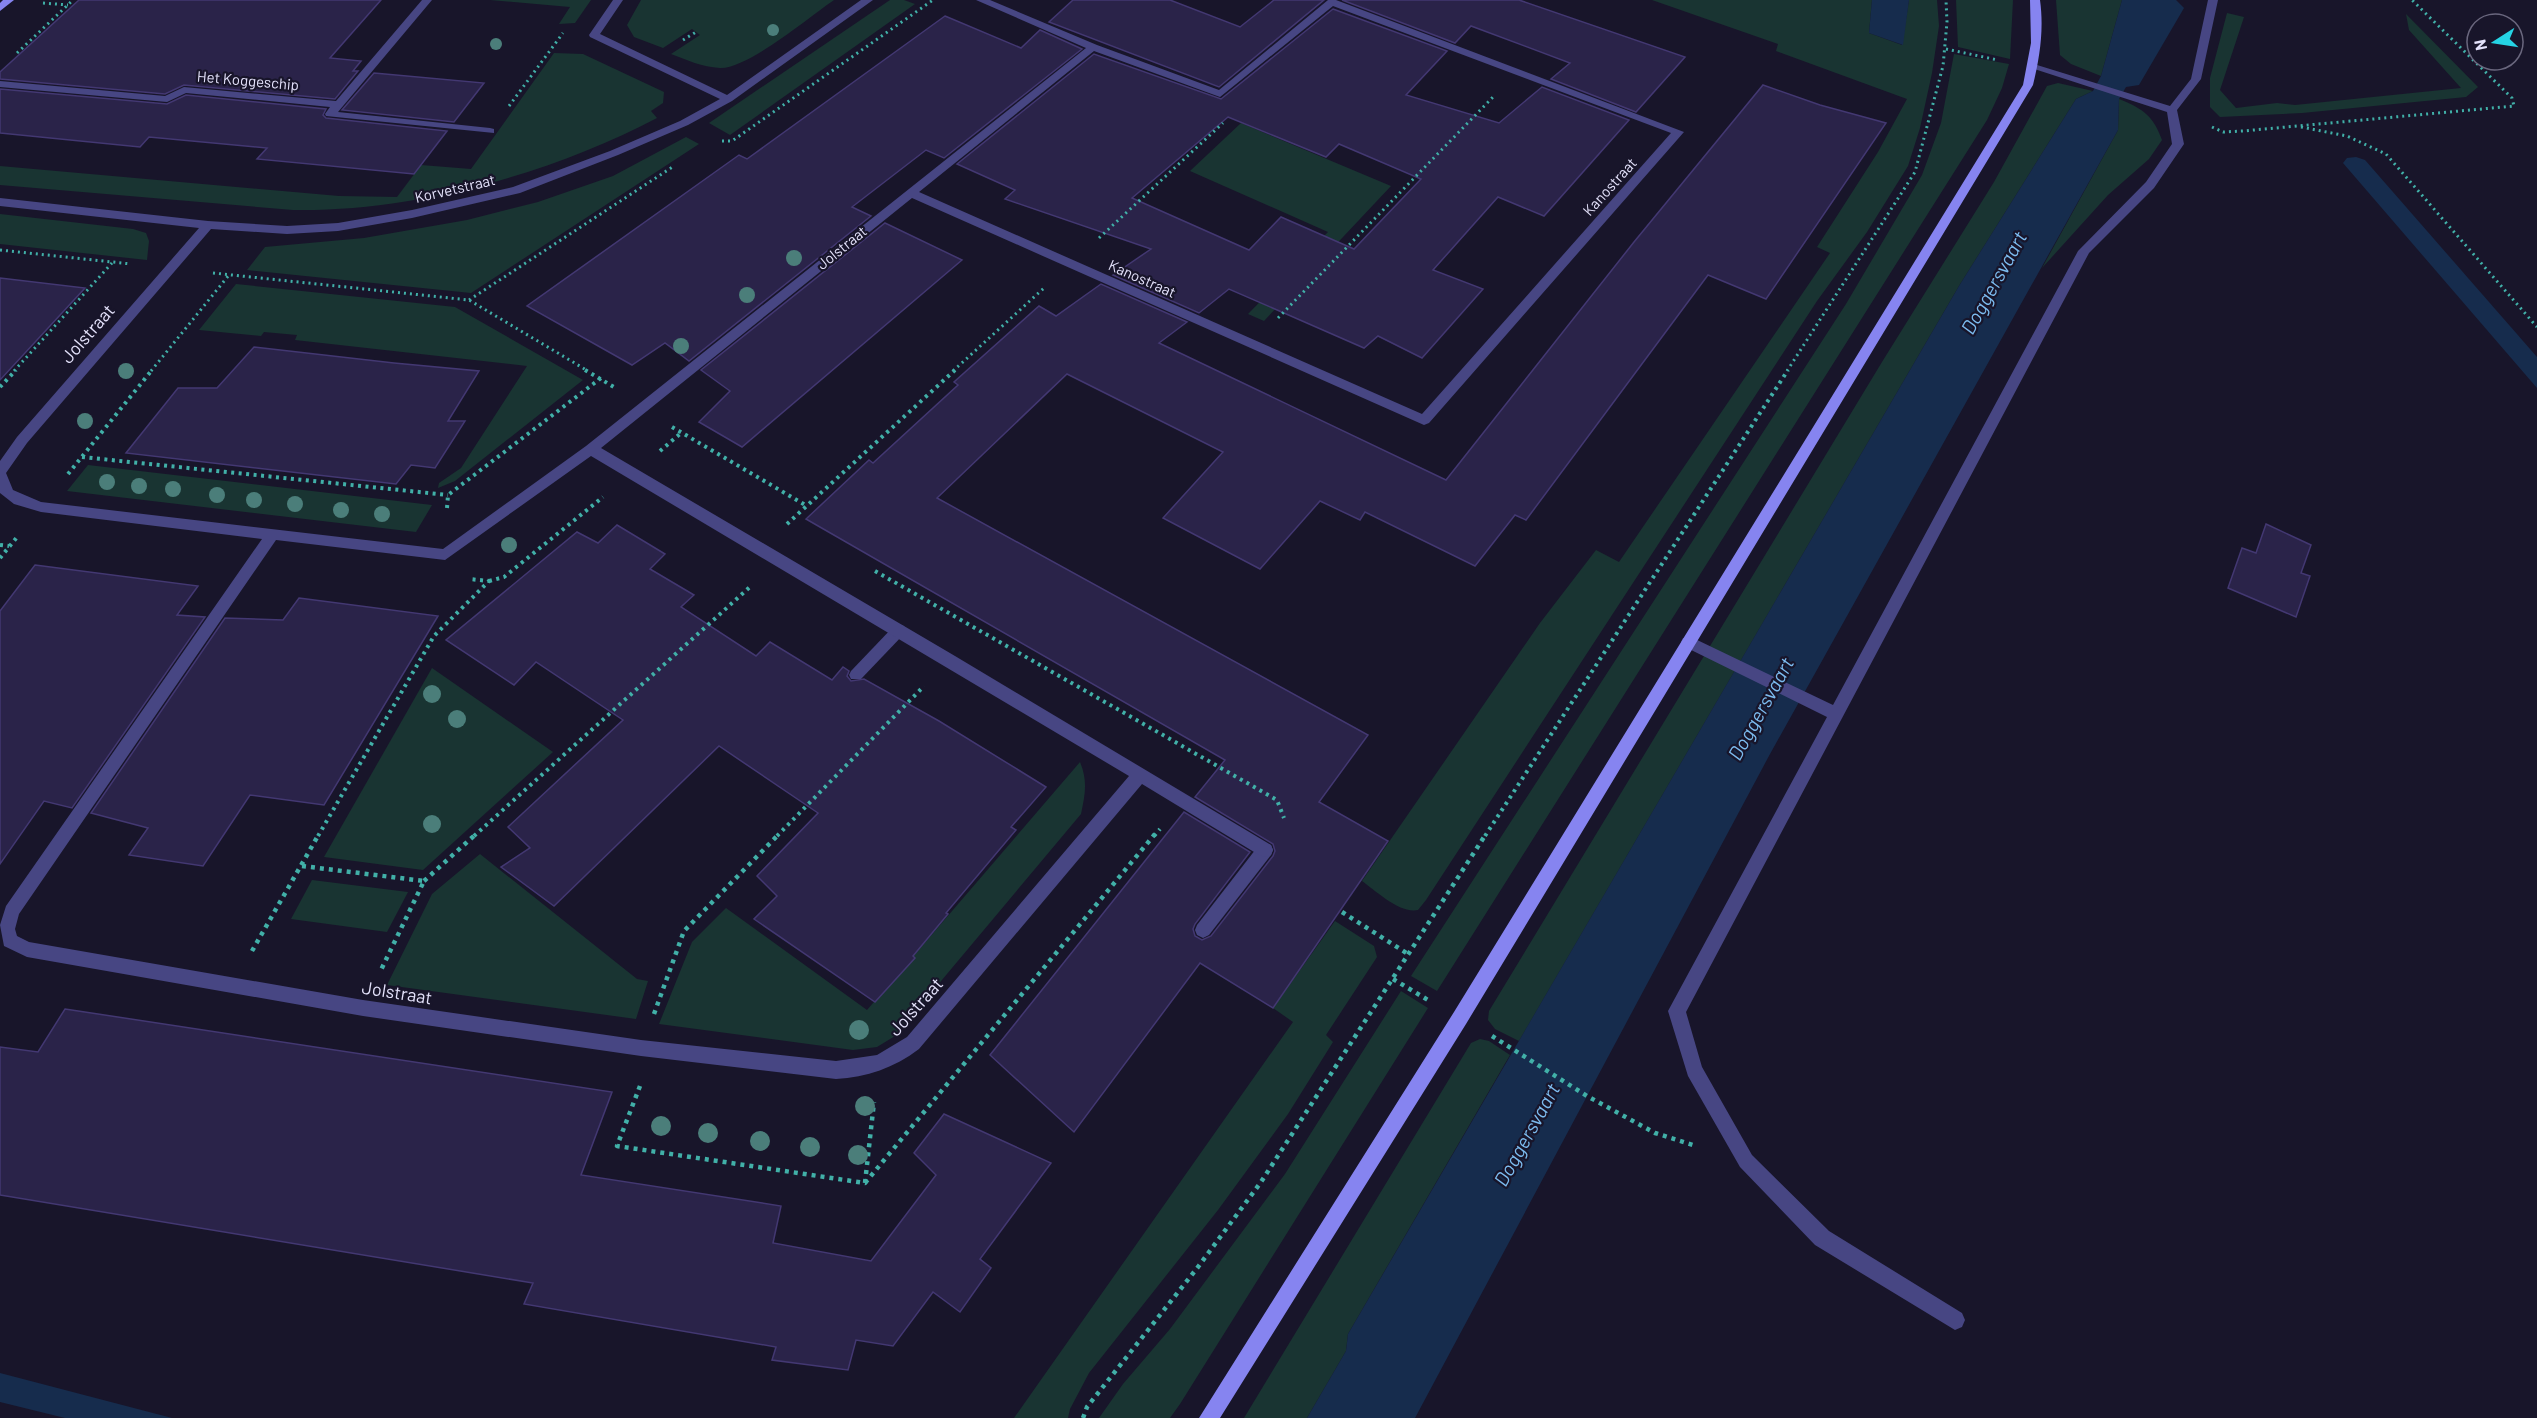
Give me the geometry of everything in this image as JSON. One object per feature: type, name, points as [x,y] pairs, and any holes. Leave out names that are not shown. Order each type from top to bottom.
[{"type":"street","points":[[0,8],[9,0]]},
{"type":"street","points":[[427,0],[330,114],[490,131]]},
{"type":"street","points":[[618,0],[594,35],[728,99]]},
{"type":"street","name":"Korvetstraat","points":[[0,202],[208,225],[287,230],[338,227],[412,214],[516,190],[614,153],[684,123],[728,99],[868,0]]},
{"type":"street","points":[[981,0],[1093,47],[1220,94]]},
{"type":"street","points":[[1209,1418],[1460,1018],[2028,85],[2037,52],[2038,16],[2035,0]]},
{"type":"street","points":[[1955,1320],[1822,1238],[1746,1161],[1694,1070],[1677,1011],[2084,251],[2150,185],[2178,144],[2172,110],[2196,79],[2213,0]]},
{"type":"street","name":"Kanostraat","points":[[910,193],[1424,420],[1678,132],[1332,2],[1220,94]]},
{"type":"street","name":"Jolstraat","points":[[208,225],[22,441],[0,472],[1,487],[12,498],[41,507],[445,555],[591,449],[1093,47]]},
{"type":"street","points":[[2033,67],[2172,110]]},
{"type":"street","name":"Het Koggeschip","points":[[0,84],[167,99],[184,90],[338,104]]},
{"type":"street","points":[[591,449],[778,561],[950,660],[1265,850],[1203,930]]},
{"type":"street","name":"Jolstraat","points":[[273,534],[12,911],[5,944],[27,950],[363,1008],[647,1049],[836,1070],[856,1070],[897,1056],[913,1043],[1140,775]]},
{"type":"street","points":[[856,675],[899,630]]},
{"type":"street","points":[[1688,642],[1836,714]]},
{"type":"path","points":[[14,57],[73,0]]},
{"type":"path","points":[[1083,1418],[1088,1407],[1259,1185],[1303,1120],[1408,954],[1594,673],[1915,172],[1936,100],[1946,49],[1948,22],[1946,0]]},
{"type":"path","points":[[2223,132],[2514,106],[2512,98],[2412,0]]},
{"type":"path","points":[[490,131],[563,33]]},
{"type":"path","points":[[1946,49],[2033,67]]},
{"type":"path","points":[[1253,344],[1517,72]]},
{"type":"path","points":[[759,548],[1233,114],[1220,94]]},
{"type":"path","points":[[2294,126],[2347,136],[2386,154],[2537,327]]},
{"type":"path","points":[[0,250],[469,300],[601,378],[681,433],[807,506]]},
{"type":"path","points":[[0,387],[112,262]]},
{"type":"path","points":[[0,558],[230,275]]},
{"type":"path","points":[[82,457],[448,495],[601,378]]},
{"type":"path","points":[[233,984],[434,636],[489,582],[504,577],[633,473]]},
{"type":"path","points":[[448,495],[445,555],[455,577],[489,582]]},
{"type":"path","points":[[789,522],[800,528]]},
{"type":"path","points":[[0,545],[9,546]]},
{"type":"path","points":[[363,1008],[424,881],[778,561]]},
{"type":"path","points":[[872,570],[1277,801],[1286,821]]},
{"type":"path","points":[[865,1183],[617,1146],[684,931],[950,660]]},
{"type":"path","points":[[865,1183],[1184,800]]},
{"type":"path","points":[[302,866],[424,881]]},
{"type":"path","points":[[1342,912],[1408,954]]},
{"type":"path","points":[[1514,1048],[1587,1096],[1655,1133],[1746,1161]]},
{"type":"path","points":[[865,1183],[878,1064]]},
{"type":"green space","points":[[490,0],[591,0],[575,23],[559,24],[570,7]]},
{"type":"green space","points":[[641,0],[834,0],[762,51],[732,66],[720,68],[701,65],[671,54],[700,35],[692,29],[663,48],[634,37],[627,25]]},
{"type":"green space","points":[[890,0],[904,0],[915,4],[730,135],[709,123]]},
{"type":"green space","points":[[1652,0],[1872,0],[1869,33],[1902,45],[1909,0],[1937,0],[1939,26],[1920,128],[1908,166],[1867,232],[1817,301],[1426,900],[1418,910],[1404,909],[1388,901],[1362,881],[1540,623],[1596,550],[1619,562],[1830,253],[1817,247],[1878,152],[1907,99],[1776,51],[1778,44]]},
{"type":"green space","points":[[1956,0],[2013,0],[2010,59],[1958,47]]},
{"type":"green space","points":[[2056,0],[2122,0],[2101,76],[2071,64],[2060,55]]},
{"type":"green space","points":[[2227,13],[2244,17],[2220,90],[2236,108],[2277,103],[2295,105],[2461,88],[2409,30],[2406,14],[2478,87],[2466,97],[2302,113],[2220,117],[2210,107],[2210,78]]},
{"type":"green space","points":[[554,53],[583,54],[664,92],[663,103],[651,111],[657,118],[572,156],[480,186],[433,197],[339,209],[293,210],[0,185],[0,166],[339,196],[397,197],[421,165],[471,169]]},
{"type":"green space","points":[[1954,54],[2009,64],[2002,88],[1987,120],[1437,991],[1411,976],[1846,304],[1922,175],[1941,123]]},
{"type":"green space","points":[[2058,83],[2093,91],[2076,99],[1959,286],[1519,1041],[1495,1029],[1488,1020],[1489,1011],[1882,362],[1994,182],[2047,86]]},
{"type":"green space","points":[[2119,99],[2146,114],[2155,124],[2162,140],[2149,159],[2108,195],[2042,268],[2118,130]]},
{"type":"green space","points":[[1241,123],[1391,186],[1264,321],[1248,314],[1328,232],[1190,171]]},
{"type":"green space","points":[[686,137],[699,144],[471,293],[247,270],[265,247],[364,238],[467,220],[538,202],[613,176]]},
{"type":"green space","points":[[0,214],[133,229],[146,233],[149,241],[147,260],[0,244]]},
{"type":"green space","points":[[236,284],[455,307],[583,380],[455,481],[438,488],[439,483],[461,468],[527,366],[295,340],[297,335],[264,332],[261,336],[199,330]]},
{"type":"green space","points":[[88,465],[432,505],[416,532],[67,491]]},
{"type":"green space","points":[[432,668],[553,752],[423,870],[324,857]]},
{"type":"green space","points":[[1080,762],[1085,782],[1081,814],[895,1036],[877,1047],[853,1050],[659,1024],[692,942],[726,908],[867,1010]]},
{"type":"green space","points":[[480,854],[637,979],[648,981],[636,1019],[387,985],[432,894]]},
{"type":"green space","points":[[312,880],[408,892],[387,932],[291,919]]},
{"type":"green space","points":[[1335,921],[1374,946],[1377,957],[1326,1035],[1333,1042],[1288,1114],[1218,1210],[1089,1373],[1070,1409],[1068,1418],[1014,1418],[1293,1022],[1273,1008]]},
{"type":"green space","points":[[1401,991],[1428,1008],[1180,1404],[1170,1418],[1099,1418],[1123,1384],[1170,1329],[1285,1174]]},
{"type":"green space","points":[[1480,1039],[1489,1041],[1510,1055],[1348,1334],[1346,1351],[1307,1418],[1244,1418],[1471,1043]]},
{"type":"water","points":[[1872,0],[1909,0],[1903,45],[1869,33]]},
{"type":"water","name":"Doggersvaart","points":[[2122,0],[2176,0],[2184,8],[2139,85],[2126,87],[2119,99],[2118,130],[1770,754],[1415,1418],[1307,1418],[1346,1351],[1348,1334],[1959,286],[2076,99],[2093,91],[2101,76]]},
{"type":"water","points":[[2356,157],[2365,160],[2537,357],[2537,388],[2343,163],[2347,158]]},
{"type":"water","points":[[0,1373],[172,1418],[65,1418],[0,1402]]},
{"type":"building","points":[[79,0],[381,0],[330,58],[361,61],[353,71],[358,71],[335,99],[184,85],[165,94],[0,79],[0,72]]},
{"type":"building","points":[[1073,0],[1170,0],[1240,27],[1274,0],[1324,0],[1219,87],[1049,22]]},
{"type":"building","points":[[1342,0],[1519,0],[1685,57],[1636,112],[1551,79],[1570,63],[1471,26],[1455,43]]},
{"type":"building","points":[[1333,9],[1447,51],[1406,95],[1499,123],[1542,87],[1629,120],[1544,216],[1498,197],[1433,270],[1483,289],[1422,358],[1378,336],[1364,348],[1229,289],[1199,313],[1113,275],[1151,249],[1005,199],[1015,190],[957,164],[1094,54],[1221,99]],"holes":[[[1228,117],[1326,157],[1339,144],[1421,179],[1354,249],[1281,217],[1249,250],[1132,198]]]},
{"type":"building","points":[[945,16],[1021,48],[1040,30],[1082,49],[944,158],[926,150],[852,207],[871,216],[689,361],[665,343],[632,365],[527,306],[739,155],[747,159]]},
{"type":"building","points":[[374,73],[484,83],[454,122],[342,110]]},
{"type":"building","points":[[1763,85],[1820,105],[1886,123],[1766,299],[1708,275],[1526,520],[1515,515],[1475,566],[1365,512],[1360,520],[1320,501],[1260,569],[1163,518],[1223,452],[1067,374],[937,498],[1368,735],[1319,802],[1388,841],[1273,1008],[1200,963],[1074,1132],[990,1055],[1184,812],[1250,852],[1195,924],[1193,929],[1195,936],[1202,940],[1211,936],[1273,856],[1275,851],[1273,844],[1195,797],[1225,760],[806,519],[869,460],[873,463],[958,385],[954,382],[1039,306],[1056,316],[1101,284],[1187,322],[1159,343],[1446,480],[1634,242]]},
{"type":"building","points":[[0,89],[167,104],[186,95],[326,109],[323,115],[326,118],[447,131],[414,174],[257,159],[267,148],[149,137],[140,147],[0,133]]},
{"type":"building","points":[[885,223],[962,260],[742,447],[699,422],[730,391],[701,370]]},
{"type":"building","points":[[0,278],[85,288],[0,380]]},
{"type":"building","points":[[254,347],[479,371],[448,421],[465,421],[435,468],[411,465],[396,484],[126,453],[178,388],[217,388]]},
{"type":"building","points":[[2266,524],[2311,545],[2301,573],[2310,576],[2296,617],[2228,588],[2242,548],[2256,553]]},
{"type":"building","points":[[617,525],[665,554],[650,569],[694,595],[681,607],[756,656],[770,642],[832,680],[843,667],[849,671],[847,676],[851,681],[864,679],[939,721],[1046,787],[1011,827],[1016,830],[946,913],[948,914],[913,956],[915,958],[875,1002],[754,919],[777,896],[757,876],[818,813],[719,746],[554,906],[501,867],[530,848],[508,827],[623,720],[536,662],[514,685],[446,640],[577,532],[598,543]]},
{"type":"building","points":[[35,565],[198,586],[177,615],[205,617],[72,808],[44,801],[0,864],[0,611]]},
{"type":"building","points":[[299,598],[438,616],[324,805],[250,795],[203,866],[129,855],[148,828],[91,813],[225,618],[283,620]]},
{"type":"building","points":[[65,1009],[612,1092],[581,1175],[781,1206],[773,1243],[871,1261],[936,1175],[914,1153],[944,1114],[1051,1163],[980,1259],[991,1268],[960,1312],[933,1292],[893,1346],[856,1340],[848,1370],[772,1360],[776,1347],[524,1304],[533,1283],[0,1195],[0,1047],[38,1052]]}]
